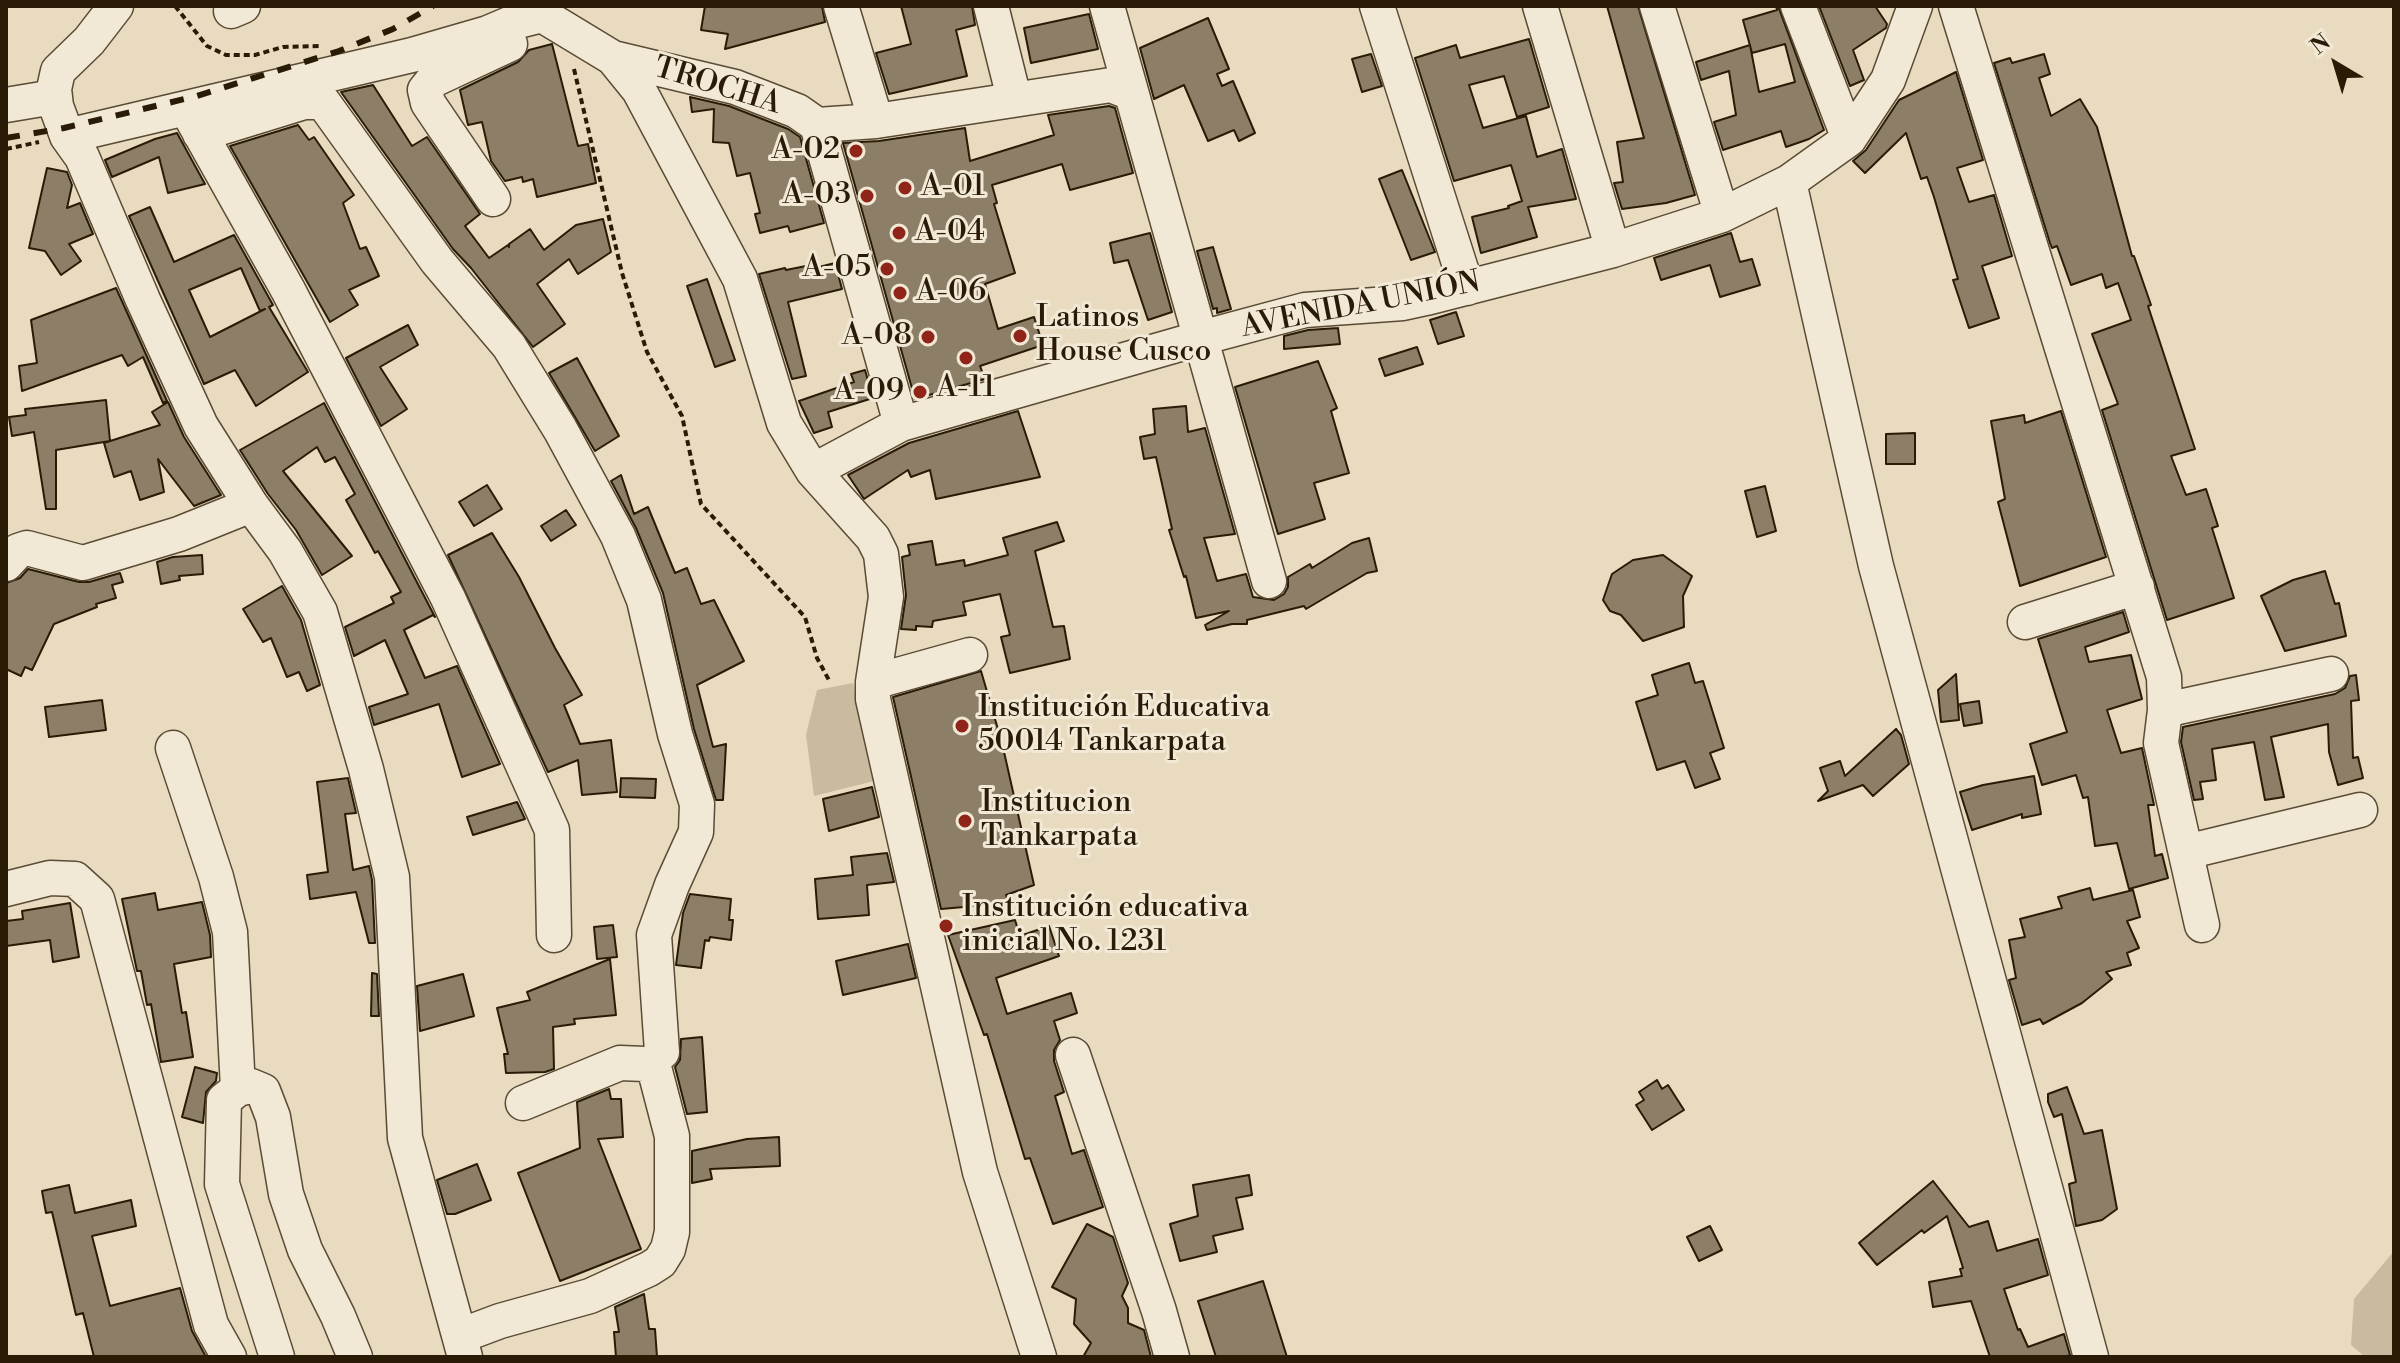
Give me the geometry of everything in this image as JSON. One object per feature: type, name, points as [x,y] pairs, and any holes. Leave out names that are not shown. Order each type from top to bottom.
[{"type":"street","points":[[116,6],[56,84],[67,136],[82,157],[201,426],[251,505],[285,551],[320,612],[366,769],[392,877],[405,1138],[463,1346],[500,1321],[590,1296],[649,1269],[660,1262],[668,1249],[672,1232],[672,1136],[655,1071],[645,1064],[620,1063],[523,1103]]},
{"type":"street","points":[[6,105],[56,84],[142,6]]},
{"type":"street","points":[[841,6],[876,121]]},
{"type":"street","points":[[991,6],[1014,98]]},
{"type":"street","points":[[1107,6],[1269,581]]},
{"type":"street","points":[[1377,6],[1467,288]]},
{"type":"street","points":[[1540,6],[1613,250]]},
{"type":"street","points":[[1657,6],[1722,215]]},
{"type":"street","points":[[1798,6],[1849,139]]},
{"type":"street","name":"AVENIDA UNIÓN","points":[[813,471],[901,424],[1201,338],[1305,310],[1403,303],[1467,288],[1613,250],[1722,215],[1789,182],[1849,139],[1888,80],[1915,6]]},
{"type":"street","points":[[1956,6],[2164,677],[2165,710],[2161,743],[2202,925]]},
{"type":"street","points":[[493,199],[428,103],[425,90],[433,80],[511,43],[528,18]]},
{"type":"street","points":[[194,121],[350,69],[412,55],[528,18],[613,58],[639,90],[740,279],[784,423],[813,471],[873,538],[881,554],[886,597],[873,699],[980,1172],[1039,1357]]},
{"type":"street","name":"TROCHA","points":[[613,58],[735,87],[797,111],[817,125]]},
{"type":"street","points":[[901,424],[817,125],[876,121],[1111,85],[1131,93]]},
{"type":"street","points":[[67,136],[194,121],[304,102],[323,102],[437,261],[509,346],[560,429],[618,536],[644,600],[675,734],[697,804],[696,832],[654,935],[662,1052]]},
{"type":"street","points":[[194,121],[288,290],[448,598],[552,830],[554,935]]},
{"type":"street","points":[[1789,182],[1876,566],[2091,1357]]},
{"type":"street","points":[[9,560],[27,548],[83,563],[179,534],[251,505]]},
{"type":"street","points":[[2025,622],[2137,587]]},
{"type":"street","points":[[873,682],[970,655]]},
{"type":"street","points":[[2165,710],[2331,674]]},
{"type":"street","points":[[173,748],[216,877],[230,932],[238,1089]]},
{"type":"street","points":[[2186,852],[2360,810]]},
{"type":"street","points":[[6,889],[50,878],[75,879],[97,899],[211,1325],[229,1357]]},
{"type":"street","points":[[1073,1055],[1172,1357]]},
{"type":"street","points":[[277,1357],[222,1184],[224,1100],[238,1089],[251,1086],[263,1091],[273,1117],[286,1194],[305,1250],[355,1357]]},
{"type":"path","points":[[175,6],[207,46],[216,51],[236,56],[255,55],[283,47],[317,45],[339,51],[350,69]]},
{"type":"path","points":[[572,61],[622,273],[647,352],[682,416],[701,504],[805,617],[817,658],[830,682]]},
{"type":"shaded area","points":[[853,683],[874,781],[814,796],[806,735],[817,690]]},
{"type":"shaded area","points":[[2394,1251],[2394,1357],[2365,1357],[2351,1345],[2354,1299]]},
{"type":"building","points":[[705,6],[822,6],[825,22],[725,49],[728,34],[701,30]]},
{"type":"building","points":[[901,6],[972,6],[975,25],[956,30],[967,76],[889,94],[876,53],[911,44]]},
{"type":"building","points":[[1607,6],[1638,6],[1695,195],[1622,209],[1614,183],[1623,182],[1617,142],[1644,138]]},
{"type":"building","points":[[1778,6],[1824,130],[1786,147],[1781,131],[1723,150],[1714,122],[1736,115],[1729,71],[1701,80],[1696,62],[1750,45],[1743,20],[1777,10]],"holes":[[[1785,44],[1795,82],[1759,92],[1750,47],[1752,53]]]},
{"type":"building","points":[[1819,6],[1875,6],[1887,24],[1886,28],[1853,50],[1864,80],[1850,86]]},
{"type":"building","points":[[1089,14],[1098,49],[1031,63],[1024,28]]},
{"type":"building","points":[[1208,18],[1229,69],[1217,74],[1222,86],[1233,81],[1255,133],[1239,141],[1234,130],[1208,141],[1184,85],[1154,99],[1140,48]]},
{"type":"building","points":[[1529,39],[1549,107],[1517,117],[1504,76],[1469,85],[1483,128],[1526,116],[1537,157],[1562,149],[1576,199],[1528,207],[1537,237],[1481,253],[1472,217],[1509,208],[1522,201],[1511,165],[1454,181],[1415,58],[1456,45],[1460,58]]},
{"type":"building","points":[[552,44],[578,146],[588,144],[596,183],[537,197],[533,179],[523,182],[522,177],[505,181],[491,161],[482,122],[468,125],[460,90],[518,62],[529,50]]},
{"type":"building","points":[[1371,54],[1382,86],[1362,92],[1352,59]]},
{"type":"building","points":[[2044,54],[2050,74],[2039,78],[2051,116],[2080,99],[2097,127],[2132,256],[2151,305],[2148,306],[2195,449],[2171,456],[2186,495],[2206,489],[2218,526],[2212,528],[2234,598],[2167,620],[2102,410],[2118,404],[2092,334],[2131,320],[2118,283],[2106,288],[2102,274],[2071,285],[2057,246],[2052,248],[2050,243],[1994,63],[2010,58],[2012,63]]},
{"type":"building","points":[[1956,72],[1983,160],[1957,168],[1969,202],[1994,195],[2012,256],[1982,266],[1999,318],[1969,328],[1953,280],[1958,279],[1934,197],[1927,177],[1921,179],[1906,133],[1865,173],[1853,161],[1866,150],[1899,100]]},
{"type":"building","points":[[373,85],[412,146],[427,137],[480,214],[465,226],[489,258],[509,247],[530,229],[544,250],[576,225],[603,219],[611,252],[578,274],[569,259],[537,284],[565,324],[533,347],[453,249],[341,92]]},
{"type":"building","points":[[690,97],[729,106],[788,129],[800,137],[824,223],[790,232],[788,226],[760,233],[755,214],[760,213],[750,173],[737,176],[729,143],[713,142],[714,109],[692,112]]},
{"type":"building","points":[[1109,106],[1115,108],[1133,173],[1070,190],[1062,164],[992,185],[997,203],[994,204],[1015,273],[985,284],[998,329],[1034,317],[1043,345],[980,366],[985,379],[915,399],[843,143],[879,141],[965,128],[970,161],[1054,135],[1048,115]]},
{"type":"building","points":[[298,125],[309,140],[314,137],[354,195],[343,203],[360,249],[366,247],[379,276],[349,290],[358,305],[330,322],[230,146]]},
{"type":"building","points":[[177,133],[205,184],[168,193],[159,157],[112,177],[105,160]]},
{"type":"building","points":[[47,168],[67,172],[72,185],[67,208],[80,203],[93,234],[69,244],[81,261],[61,275],[45,251],[29,248]]},
{"type":"building","points":[[1402,170],[1435,252],[1411,260],[1379,179]]},
{"type":"building","points":[[150,207],[174,262],[234,235],[273,305],[269,307],[308,372],[256,406],[235,370],[204,384],[129,216]],"holes":[[[241,268],[260,311],[265,309],[210,337],[189,290]]]},
{"type":"building","points":[[1150,233],[1172,312],[1148,320],[1128,260],[1114,263],[1110,243]]},
{"type":"building","points":[[1731,233],[1740,262],[1752,259],[1760,285],[1720,297],[1710,265],[1661,280],[1654,258]]},
{"type":"building","points":[[1213,247],[1231,309],[1217,313],[1217,308],[1213,309],[1197,251]]},
{"type":"building","points":[[835,263],[842,289],[788,302],[806,376],[792,379],[759,274],[806,266],[807,270]]},
{"type":"building","points":[[707,279],[735,360],[715,367],[687,286]]},
{"type":"building","points":[[116,288],[167,401],[163,403],[143,357],[128,366],[122,355],[22,391],[19,366],[37,363],[31,320]]},
{"type":"building","points":[[1456,312],[1464,336],[1438,344],[1430,320]]},
{"type":"building","points":[[408,325],[418,345],[380,367],[407,409],[381,426],[346,358]]},
{"type":"building","points":[[1338,328],[1340,344],[1284,349],[1284,336],[1308,330]]},
{"type":"building","points":[[1417,347],[1423,364],[1385,376],[1379,359]]},
{"type":"building","points":[[577,358],[619,436],[595,451],[549,373]]},
{"type":"building","points":[[1318,361],[1337,408],[1331,411],[1349,473],[1314,483],[1325,519],[1278,534],[1235,387]]},
{"type":"building","points":[[865,370],[873,398],[828,412],[832,427],[814,433],[799,401],[854,382],[851,374]]},
{"type":"building","points":[[106,400],[110,441],[56,450],[56,509],[46,509],[34,432],[12,436],[9,417],[26,415],[25,409]]},
{"type":"building","points":[[168,402],[184,437],[221,495],[194,506],[158,459],[164,492],[140,500],[131,471],[114,477],[104,443],[160,425],[152,412]]},
{"type":"building","points":[[324,403],[435,617],[433,615],[404,630],[425,678],[457,666],[500,764],[462,777],[439,704],[374,725],[369,707],[408,694],[385,640],[354,656],[345,627],[394,603],[391,597],[401,592],[346,500],[355,494],[335,457],[325,462],[317,447],[283,471],[352,556],[322,575],[296,530],[240,450]]},
{"type":"building","points":[[1186,406],[1188,432],[1205,428],[1235,534],[1204,538],[1217,581],[1246,574],[1253,597],[1274,600],[1284,594],[1288,577],[1310,564],[1312,568],[1352,543],[1369,538],[1377,571],[1367,573],[1306,609],[1304,606],[1247,620],[1247,624],[1207,630],[1205,625],[1229,611],[1196,618],[1186,576],[1169,530],[1172,529],[1156,457],[1144,459],[1140,437],[1155,434],[1153,409]]},
{"type":"building","points":[[1018,411],[1040,477],[936,499],[930,470],[911,477],[908,470],[864,499],[848,475],[909,443]]},
{"type":"building","points":[[2061,411],[2106,557],[2020,586],[1998,502],[2005,499],[1991,421],[2024,415],[2025,423]]},
{"type":"building","points":[[1915,433],[1915,464],[1886,464],[1886,434]]},
{"type":"building","points":[[621,475],[634,514],[648,507],[675,573],[687,568],[701,604],[714,600],[744,661],[697,685],[713,747],[726,744],[723,800],[716,800],[694,729],[663,593],[636,528],[611,481]]},
{"type":"building","points":[[487,485],[502,509],[474,526],[459,502]]},
{"type":"building","points":[[1765,486],[1776,531],[1757,537],[1745,491]]},
{"type":"building","points":[[566,510],[576,525],[551,541],[541,526]]},
{"type":"building","points":[[1057,522],[1064,541],[1035,551],[1053,627],[1064,626],[1070,659],[1010,673],[1001,637],[1010,635],[1000,594],[963,602],[966,615],[933,621],[932,627],[901,629],[906,595],[902,557],[910,555],[908,545],[932,541],[936,565],[964,560],[965,566],[1008,555],[1003,538]]},
{"type":"building","points":[[492,533],[582,695],[564,705],[580,744],[611,740],[617,792],[582,795],[578,760],[548,772],[448,555]]},
{"type":"building","points":[[202,555],[203,574],[179,576],[180,580],[161,584],[157,562],[173,557]]},
{"type":"building","points":[[1663,555],[1692,576],[1683,596],[1684,627],[1643,641],[1621,615],[1610,611],[1603,600],[1612,574],[1633,560]]},
{"type":"building","points":[[28,569],[79,582],[120,573],[123,582],[112,585],[116,598],[54,624],[32,670],[25,667],[21,676],[6,669],[6,583],[20,578]]},
{"type":"building","points":[[2325,571],[2335,604],[2339,603],[2346,636],[2285,651],[2261,596],[2293,580]]},
{"type":"building","points":[[282,586],[301,620],[320,685],[307,691],[299,672],[287,677],[271,638],[263,642],[243,609]]},
{"type":"building","points":[[2123,612],[2129,632],[2085,647],[2089,662],[2131,655],[2142,699],[2107,710],[2121,753],[2142,748],[2154,805],[2148,805],[2155,856],[2162,854],[2168,878],[2129,889],[2117,843],[2095,846],[2088,797],[2083,798],[2076,775],[2042,785],[2030,744],[2067,732],[2038,639]]},
{"type":"building","points":[[1689,663],[1695,683],[1703,681],[1724,748],[1710,753],[1720,779],[1695,788],[1685,761],[1657,770],[1636,702],[1658,695],[1652,675]]},
{"type":"building","name":"Institucion Tankarpata","points":[[981,671],[1002,743],[1034,885],[1006,895],[1009,903],[941,909],[893,697]]},
{"type":"building","points":[[1956,674],[1959,720],[1941,722],[1938,690]]},
{"type":"building","points":[[2356,675],[2359,700],[2351,701],[2353,758],[2358,757],[2363,778],[2338,785],[2329,752],[2328,724],[2271,737],[2284,797],[2265,800],[2254,742],[2212,749],[2216,780],[2200,782],[2203,799],[2194,800],[2181,742],[2183,727],[2335,694],[2345,688],[2350,676]]},
{"type":"building","points":[[102,700],[106,730],[49,737],[45,707]]},
{"type":"building","points":[[1979,701],[1982,723],[1964,726],[1960,704]]},
{"type":"building","points":[[1896,729],[1901,735],[1909,764],[1873,796],[1863,785],[1818,801],[1828,791],[1820,768],[1840,761],[1845,776]]},
{"type":"building","points":[[2034,776],[2041,814],[2022,818],[2022,814],[1972,830],[1960,792]]},
{"type":"building","points":[[348,778],[356,813],[345,814],[353,870],[369,866],[375,943],[369,943],[356,892],[310,899],[307,875],[328,872],[317,782]]},
{"type":"building","points":[[621,778],[656,779],[655,798],[620,797]]},
{"type":"building","points":[[872,787],[879,817],[829,831],[823,799]]},
{"type":"building","points":[[517,802],[525,819],[473,835],[467,817]]},
{"type":"building","points":[[887,853],[894,882],[867,885],[869,915],[818,919],[815,879],[853,875],[851,857]]},
{"type":"building","points":[[2090,888],[2093,900],[2133,890],[2140,917],[2127,921],[2139,948],[2127,953],[2131,965],[2106,972],[2112,979],[2082,1003],[2043,1024],[2040,1019],[2022,1025],[2009,980],[2016,978],[2009,940],[2025,937],[2020,919],[2062,908],[2058,897]]},
{"type":"building","points":[[155,893],[158,910],[202,902],[210,935],[211,957],[174,964],[193,1057],[161,1062],[151,1004],[147,1005],[141,971],[137,971],[122,899]]},
{"type":"building","points":[[690,894],[731,899],[731,940],[710,937],[709,941],[705,940],[701,968],[676,965],[683,913]]},
{"type":"building","points":[[70,903],[79,957],[53,962],[50,940],[6,946],[6,921],[23,919],[22,911]]},
{"type":"building","points":[[1015,920],[1020,936],[1049,926],[1059,956],[996,978],[1007,1014],[1071,993],[1077,1013],[1054,1021],[1060,1040],[1054,1050],[1054,1061],[1064,1092],[1055,1096],[1072,1154],[1084,1150],[1103,1207],[1053,1224],[1030,1158],[1025,1159],[987,1034],[984,1035],[948,935]]},
{"type":"building","points":[[613,925],[617,957],[597,959],[594,927]]},
{"type":"building","points":[[908,944],[916,978],[843,995],[836,961]]},
{"type":"building","points":[[610,959],[616,1015],[574,1019],[575,1024],[553,1027],[554,1069],[506,1073],[504,1054],[508,1054],[497,1008],[530,1000],[527,992]]},
{"type":"building","points":[[372,973],[377,974],[379,1016],[371,1016]]},
{"type":"building","points":[[463,974],[474,1016],[420,1031],[417,986]]},
{"type":"building","points":[[702,1037],[707,1112],[687,1114],[675,1067],[680,1060],[681,1039]]},
{"type":"building","points":[[195,1067],[217,1073],[216,1081],[206,1092],[203,1123],[182,1117]]},
{"type":"building","points":[[1657,1080],[1662,1089],[1668,1085],[1684,1110],[1652,1130],[1636,1105],[1644,1100],[1639,1092]]},
{"type":"building","points":[[2067,1087],[2084,1134],[2102,1130],[2117,1209],[2102,1220],[2076,1226],[2069,1184],[2076,1182],[2062,1114],[2054,1117],[2048,1102],[2048,1094]]},
{"type":"building","points":[[609,1089],[611,1099],[621,1099],[623,1137],[598,1139],[641,1249],[560,1281],[518,1173],[580,1148],[577,1102]]},
{"type":"building","points":[[779,1137],[780,1166],[710,1169],[712,1179],[692,1183],[692,1151],[747,1139]]},
{"type":"building","points":[[477,1164],[491,1200],[455,1214],[447,1214],[437,1180]]},
{"type":"building","points":[[1249,1175],[1252,1195],[1236,1198],[1243,1229],[1213,1236],[1217,1252],[1180,1261],[1170,1224],[1198,1216],[1193,1185]]},
{"type":"building","points":[[1933,1181],[1969,1227],[1988,1221],[1997,1251],[2038,1239],[2048,1275],[2004,1289],[2018,1330],[2028,1347],[2064,1334],[2070,1355],[1990,1357],[1971,1301],[1933,1307],[1929,1282],[1962,1276],[1960,1269],[1963,1268],[1947,1216],[1924,1233],[1922,1230],[1877,1265],[1859,1243]]},
{"type":"building","points":[[69,1185],[75,1213],[131,1200],[136,1226],[92,1236],[110,1306],[180,1288],[192,1331],[206,1357],[94,1357],[83,1313],[76,1315],[52,1212],[46,1213],[42,1191]]},
{"type":"building","points":[[1087,1224],[1113,1237],[1128,1283],[1122,1296],[1128,1308],[1128,1323],[1144,1330],[1151,1357],[1083,1357],[1091,1343],[1074,1324],[1076,1299],[1052,1287]]},
{"type":"building","points":[[1710,1226],[1722,1250],[1699,1261],[1687,1237]]},
{"type":"building","points":[[1263,1281],[1287,1357],[1216,1357],[1198,1301]]},
{"type":"building","points":[[644,1294],[649,1329],[655,1329],[657,1357],[616,1357],[614,1332],[619,1332],[615,1307]]},
{"type":"railway","points":[[6,138],[64,128],[197,96],[339,51],[393,29],[433,6]]},
{"type":"place","name":"A-02","points":[[856,151]]},
{"type":"place","name":"A-01","points":[[905,188]]},
{"type":"place","name":"A-03","points":[[867,196]]},
{"type":"place","name":"A-04","points":[[899,233]]},
{"type":"place","name":"A-05","points":[[887,269]]},
{"type":"place","name":"A-06","points":[[900,293]]},
{"type":"place","name":"Latinos House Cusco","points":[[1020,336]]},
{"type":"place","name":"A-08","points":[[928,337]]},
{"type":"place","name":"A-11","points":[[966,358]]},
{"type":"place","name":"A-09","points":[[920,392]]},
{"type":"place","name":"Institución Educativa 50014 Tankarpata","points":[[962,726]]},
{"type":"place","name":"Institucion Tankarpata","points":[[965,821]]},
{"type":"place","name":"Institución educativa inicial No. 1231","points":[[946,926]]}]
